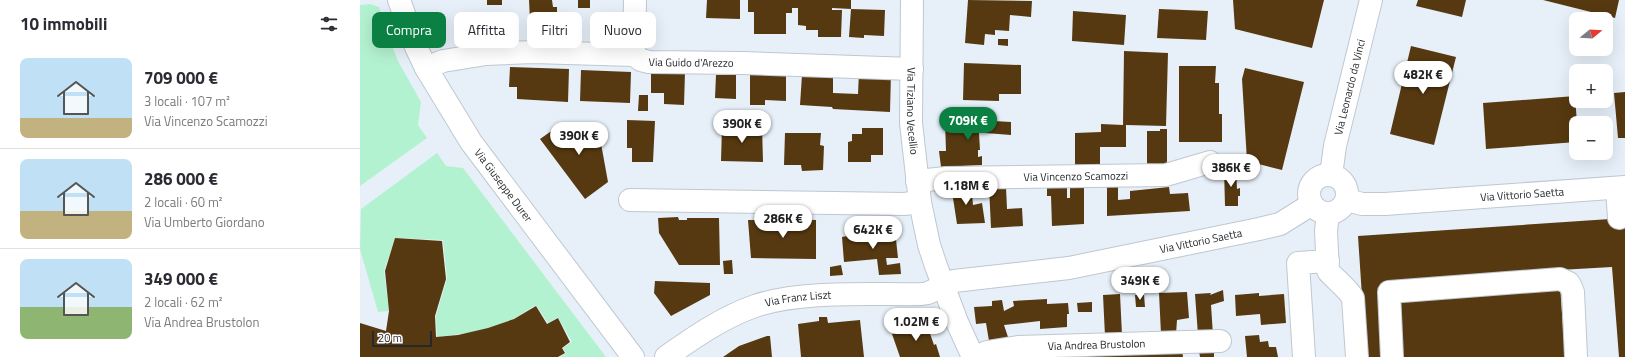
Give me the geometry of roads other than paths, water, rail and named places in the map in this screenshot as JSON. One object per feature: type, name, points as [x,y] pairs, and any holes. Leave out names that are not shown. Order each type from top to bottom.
[{"type":"street","name":"Via Giuseppe Durer","points":[[399,0],[416,47],[426,68],[471,142],[633,357]]},
{"type":"street","points":[[634,55],[635,0]]},
{"type":"street","name":"Via Tiziano Vecellio","points":[[912,0],[911,123],[918,191],[929,245],[957,322],[974,357]]},
{"type":"street","name":"Via Leonardo da Vinci","points":[[1331,175],[1335,146],[1372,0]]},
{"type":"street","name":"Via Guido d'Arezzo","points":[[426,68],[443,61],[486,54],[533,52],[634,55],[641,60],[649,62],[912,68]]},
{"type":"street","name":"Via Vincenzo Scamozzi","points":[[630,200],[904,204],[918,191],[946,178],[1166,175],[1210,162]]},
{"type":"street","points":[[1347,200],[1347,190],[1345,185],[1336,177],[1331,175],[1325,175],[1314,181],[1309,192],[1320,209],[1326,231],[1328,266],[1344,289],[1350,293],[1353,298],[1357,357]]},
{"type":"street","points":[[1619,218],[1621,187]]},
{"type":"street","name":"Via Vittorio Saetta","points":[[943,286],[954,281],[1069,268],[1252,231],[1280,224],[1320,209],[1339,210],[1347,200],[1362,204],[1385,204],[1621,187]]},
{"type":"street","points":[[1304,357],[1298,263],[1328,266]]},
{"type":"street","points":[[1392,357],[1389,292],[1560,279],[1570,283],[1573,292],[1576,357]]},
{"type":"street","name":"Via Franz Liszt","points":[[666,357],[691,339],[734,315],[756,306],[780,299],[822,295],[922,294],[928,293],[943,286]]},
{"type":"street","name":"Via Andrea Brustolon","points":[[974,357],[987,352],[1018,346],[1220,341]]}]
